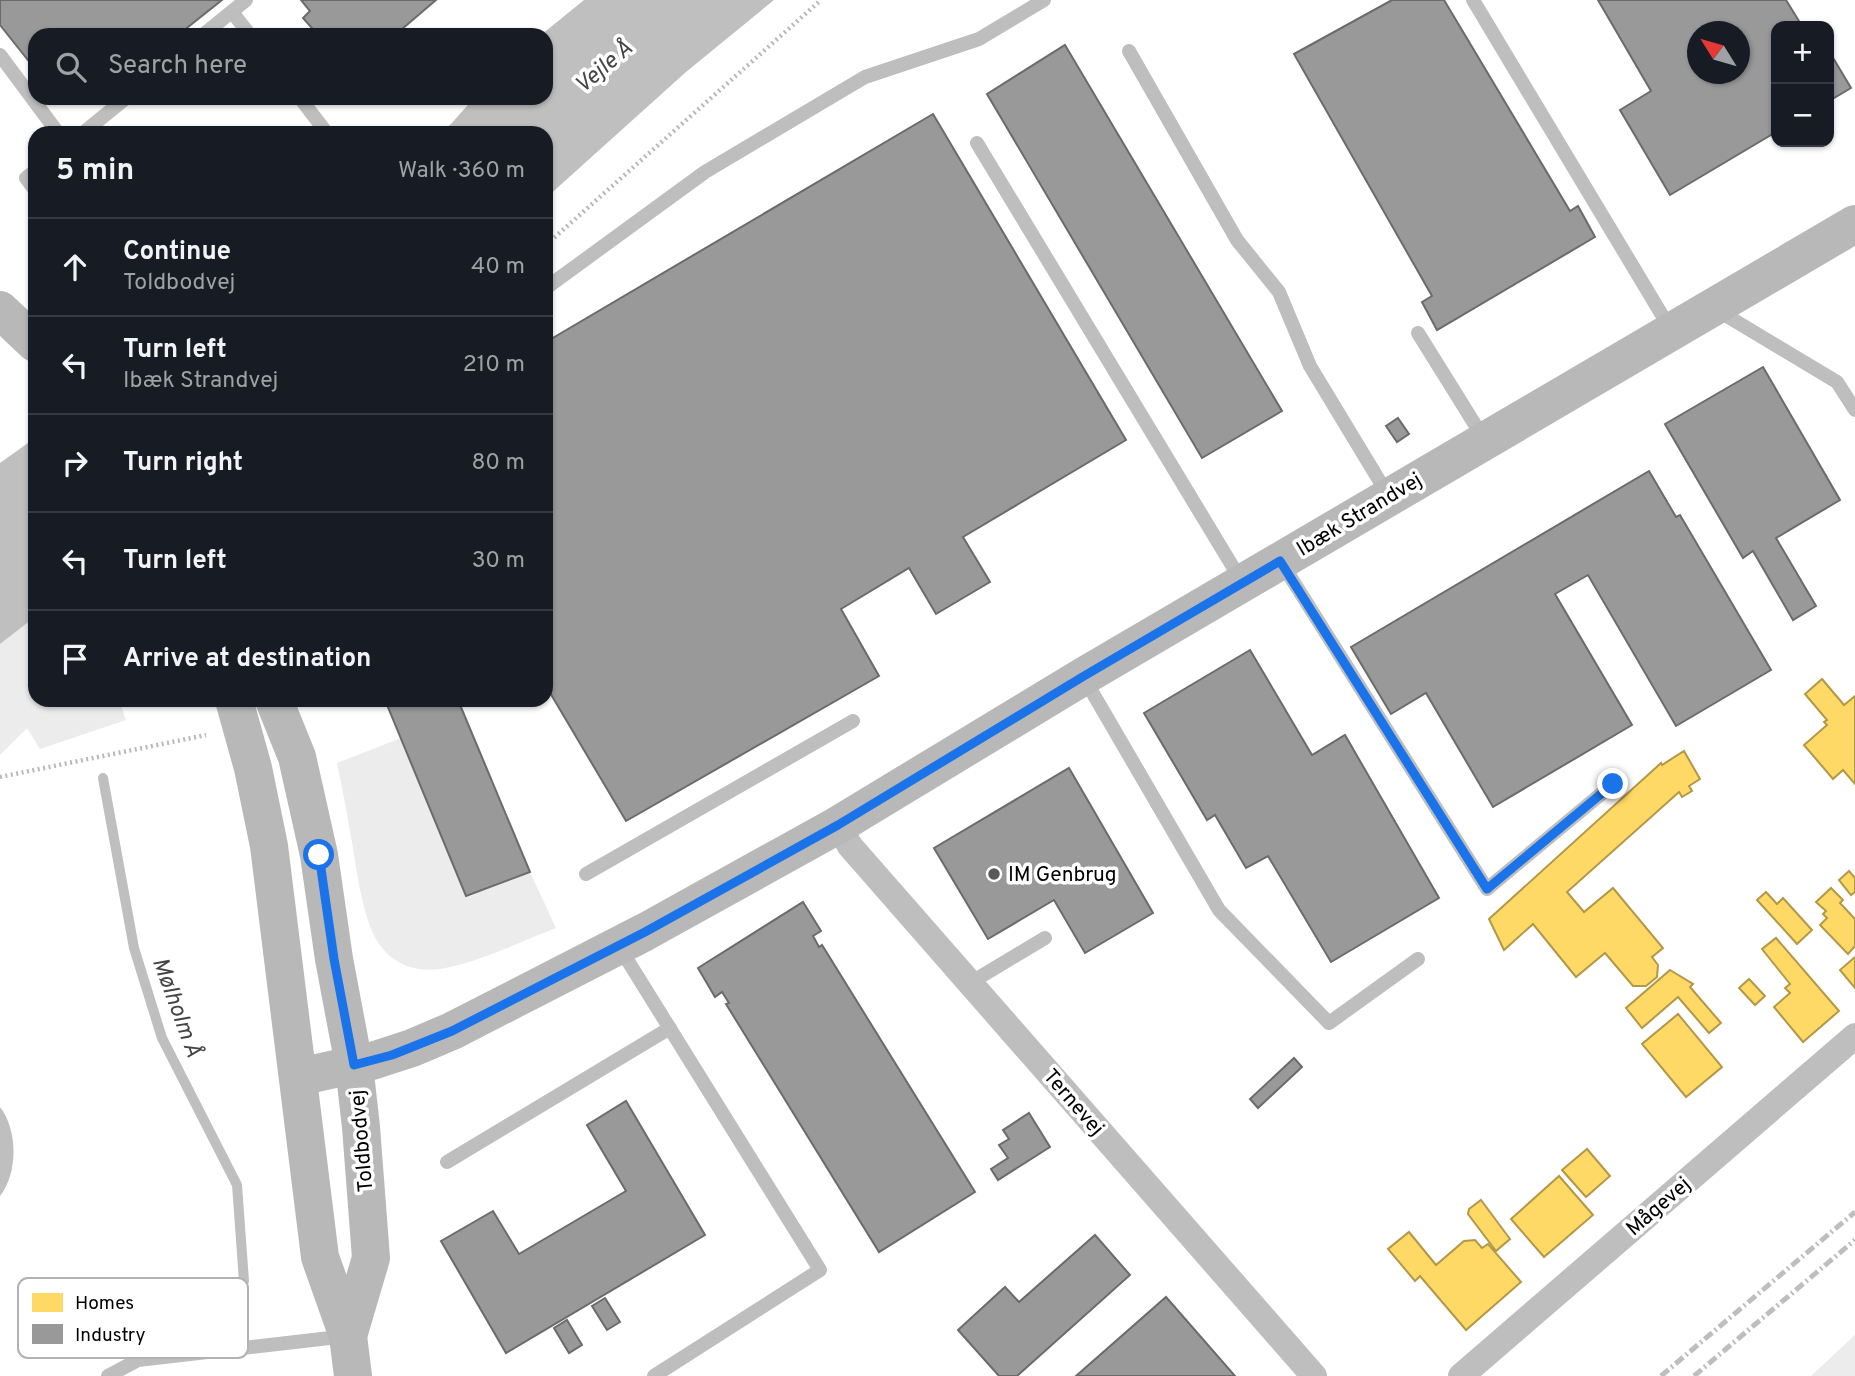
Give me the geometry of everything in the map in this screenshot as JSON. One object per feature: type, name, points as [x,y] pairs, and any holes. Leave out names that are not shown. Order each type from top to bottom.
[{"type":"street","name":"Ibæk Strandvej","points":[[298,1077],[392,1055],[452,1031],[618,945],[838,825],[1084,676],[1855,224]]},
{"type":"street","points":[[0,310],[28,335]]},
{"type":"street","name":"Toldbodvej","points":[[277,707],[297,757],[316,843],[354,1065],[371,1258],[348,1336]]},
{"type":"street","name":"Toldbodvej","points":[[238,714],[253,768],[269,846],[320,1257],[348,1336],[353,1376]]},
{"type":"street","name":"Ternevej","points":[[838,825],[850,846],[1314,1376]]},
{"type":"street","name":"Mågevej","points":[[1461,1376],[1855,1036]]},
{"type":"lane","points":[[212,28],[246,0]]},
{"type":"lane","points":[[553,283],[705,172],[865,76],[979,39],[1044,0]]},
{"type":"lane","points":[[1473,0],[1672,331]]},
{"type":"lane","points":[[232,12],[245,28]]},
{"type":"lane","points":[[1129,51],[1237,240],[1279,292],[1310,366],[1389,496]]},
{"type":"lane","points":[[0,55],[28,93]]},
{"type":"lane","points":[[37,105],[53,126]]},
{"type":"lane","points":[[92,126],[117,105]]},
{"type":"lane","points":[[305,105],[321,126]]},
{"type":"lane","points":[[977,143],[1243,583]]},
{"type":"lane","points":[[1713,307],[1837,382],[1855,410]]},
{"type":"lane","points":[[1418,333],[1484,440]]},
{"type":"lane","points":[[1280,561],[1487,889],[1613,784]]},
{"type":"lane","points":[[1084,676],[1219,910],[1329,1023],[1418,959]]},
{"type":"lane","points":[[586,874],[853,721]]},
{"type":"lane","points":[[970,983],[1045,938]]},
{"type":"lane","points":[[618,945],[820,1270],[654,1376]]},
{"type":"lane","points":[[447,1162],[670,1028]]},
{"type":"lane","points":[[248,1347],[348,1336]]},
{"type":"lane","points":[[108,1376],[138,1360],[156,1358]]},
{"type":"path","points":[[553,240],[821,0]]},
{"type":"path","points":[[0,777],[238,714]]},
{"type":"shaded area","points":[[28,622],[28,707],[121,707],[126,720],[40,749],[27,728],[0,755],[0,644]]},
{"type":"shaded area","points":[[401,738],[466,896],[530,872],[556,928],[483,957],[440,969],[408,967],[383,949],[370,926],[361,896],[337,763]]},
{"type":"shaded area","points":[[1855,1335],[1855,1376],[1811,1376]]},
{"type":"water","name":"Vejle Å","points":[[584,0],[774,0],[686,72],[553,192],[553,126],[449,126],[468,105],[553,105],[553,28],[550,28]]},
{"type":"water","points":[[28,443],[28,622],[0,644],[0,463]]},
{"type":"water","points":[[0,1107],[10,1127],[14,1152],[10,1176],[0,1196]]},
{"type":"building: Homes","points":[[1822,679],[1844,705],[1855,696],[1855,784],[1843,770],[1833,779],[1804,745],[1827,725],[1824,722],[1827,720],[1805,694]]},
{"type":"building: Homes","points":[[1684,751],[1700,779],[1689,786],[1692,791],[1682,797],[1679,792],[1567,892],[1584,912],[1613,888],[1663,948],[1652,957],[1658,965],[1657,977],[1646,986],[1633,986],[1605,953],[1576,977],[1533,924],[1504,950],[1489,919],[1661,763],[1662,765]]},
{"type":"building: Homes","points":[[1849,871],[1855,878],[1855,892],[1851,895],[1839,880]]},
{"type":"building: Homes","points":[[1831,888],[1843,900],[1840,903],[1855,919],[1855,946],[1848,954],[1820,925],[1827,918],[1823,914],[1826,911],[1816,902]]},
{"type":"building: Homes","points":[[1766,892],[1777,904],[1783,898],[1812,930],[1797,944],[1757,900]]},
{"type":"building: Homes","points":[[1776,938],[1839,1011],[1803,1042],[1774,1007],[1790,993],[1785,988],[1790,984],[1762,949]]},
{"type":"building: Homes","points":[[1855,957],[1855,988],[1840,970]]},
{"type":"building: Homes","points":[[1670,970],[1693,984],[1690,987],[1721,1023],[1709,1033],[1678,997],[1642,1028],[1626,1008]]},
{"type":"building: Homes","points":[[1749,979],[1765,996],[1755,1005],[1739,988]]},
{"type":"building: Homes","points":[[1678,1014],[1722,1067],[1686,1097],[1642,1044]]},
{"type":"building: Homes","points":[[1587,1149],[1610,1176],[1586,1197],[1562,1170]]},
{"type":"building: Homes","points":[[1559,1176],[1593,1215],[1544,1257],[1511,1219]]},
{"type":"building: Homes","points":[[1481,1200],[1510,1239],[1496,1251],[1468,1214],[1469,1209]]},
{"type":"building: Homes","points":[[1409,1232],[1436,1265],[1464,1241],[1475,1240],[1482,1248],[1488,1244],[1521,1282],[1466,1330],[1420,1276],[1415,1281],[1388,1249]]},
{"type":"building: Industry","points":[[0,0],[222,0],[187,28],[28,28],[28,60],[0,25]]},
{"type":"building: Industry","points":[[301,0],[436,0],[403,28],[312,28],[303,18],[310,11]]},
{"type":"building: Industry","points":[[1392,0],[1444,0],[1570,211],[1578,206],[1595,237],[1437,330],[1422,302],[1432,296],[1294,54]]},
{"type":"building: Industry","points":[[1598,0],[1786,0],[1799,21],[1771,21],[1771,135],[1670,195],[1620,110],[1651,91]]},
{"type":"building: Industry","points":[[1065,45],[1282,411],[1202,458],[987,94]]},
{"type":"building: Industry","points":[[1834,59],[1851,88],[1834,98]]},
{"type":"building: Industry","points":[[933,114],[1126,440],[963,537],[990,582],[936,614],[909,568],[841,609],[879,676],[626,821],[553,698],[553,338]]},
{"type":"building: Industry","points":[[1763,367],[1840,500],[1776,538],[1816,606],[1793,620],[1753,551],[1743,558],[1665,424]]},
{"type":"building: Industry","points":[[1398,418],[1409,434],[1397,442],[1386,426]]},
{"type":"building: Industry","points":[[1649,471],[1676,517],[1680,515],[1771,670],[1676,726],[1588,575],[1555,594],[1632,725],[1493,807],[1426,693],[1391,714],[1351,647]]},
{"type":"building: Industry","points":[[1250,650],[1312,755],[1345,735],[1439,898],[1331,962],[1268,856],[1246,868],[1215,815],[1207,820],[1144,713]]},
{"type":"building: Industry","points":[[388,707],[461,707],[530,872],[466,896]]},
{"type":"building: Industry","points":[[1069,768],[1153,913],[1085,953],[1054,900],[988,939],[934,848]]},
{"type":"building: Industry","points":[[803,902],[821,931],[813,936],[819,947],[822,945],[975,1192],[879,1252],[726,1004],[729,1003],[722,992],[715,997],[698,968]]},
{"type":"building: Industry","points":[[1294,1058],[1302,1067],[1258,1108],[1250,1099]]},
{"type":"building: Industry","points":[[626,1101],[705,1235],[506,1353],[441,1241],[493,1211],[519,1254],[626,1191],[587,1125]]},
{"type":"building: Industry","points":[[1029,1113],[1050,1147],[998,1180],[991,1169],[1008,1158],[999,1145],[1009,1139],[1003,1130]]},
{"type":"building: Industry","points":[[1095,1235],[1130,1275],[1017,1376],[999,1376],[958,1330],[1005,1287],[1019,1302]]},
{"type":"building: Industry","points":[[1166,1297],[1235,1376],[1076,1376]]},
{"type":"building: Industry","points":[[605,1298],[620,1322],[607,1330],[592,1306]]},
{"type":"building: Industry","points":[[567,1320],[582,1345],[569,1353],[554,1328]]},
{"type":"waterway","name":"Mølholm Å","points":[[103,778],[134,948],[162,1038],[237,1185],[244,1278]]},
{"type":"railway","points":[[1661,1376],[1855,1212]]},
{"type":"railway","points":[[1694,1376],[1855,1240]]},
{"type":"place","name":"IM Genbrug","points":[[994,874]]},
{"type":"route","points":[[319,855],[334,959],[354,1065],[412,1048],[452,1031],[645,932],[838,825],[1280,561],[1487,889],[1613,784]]}]
